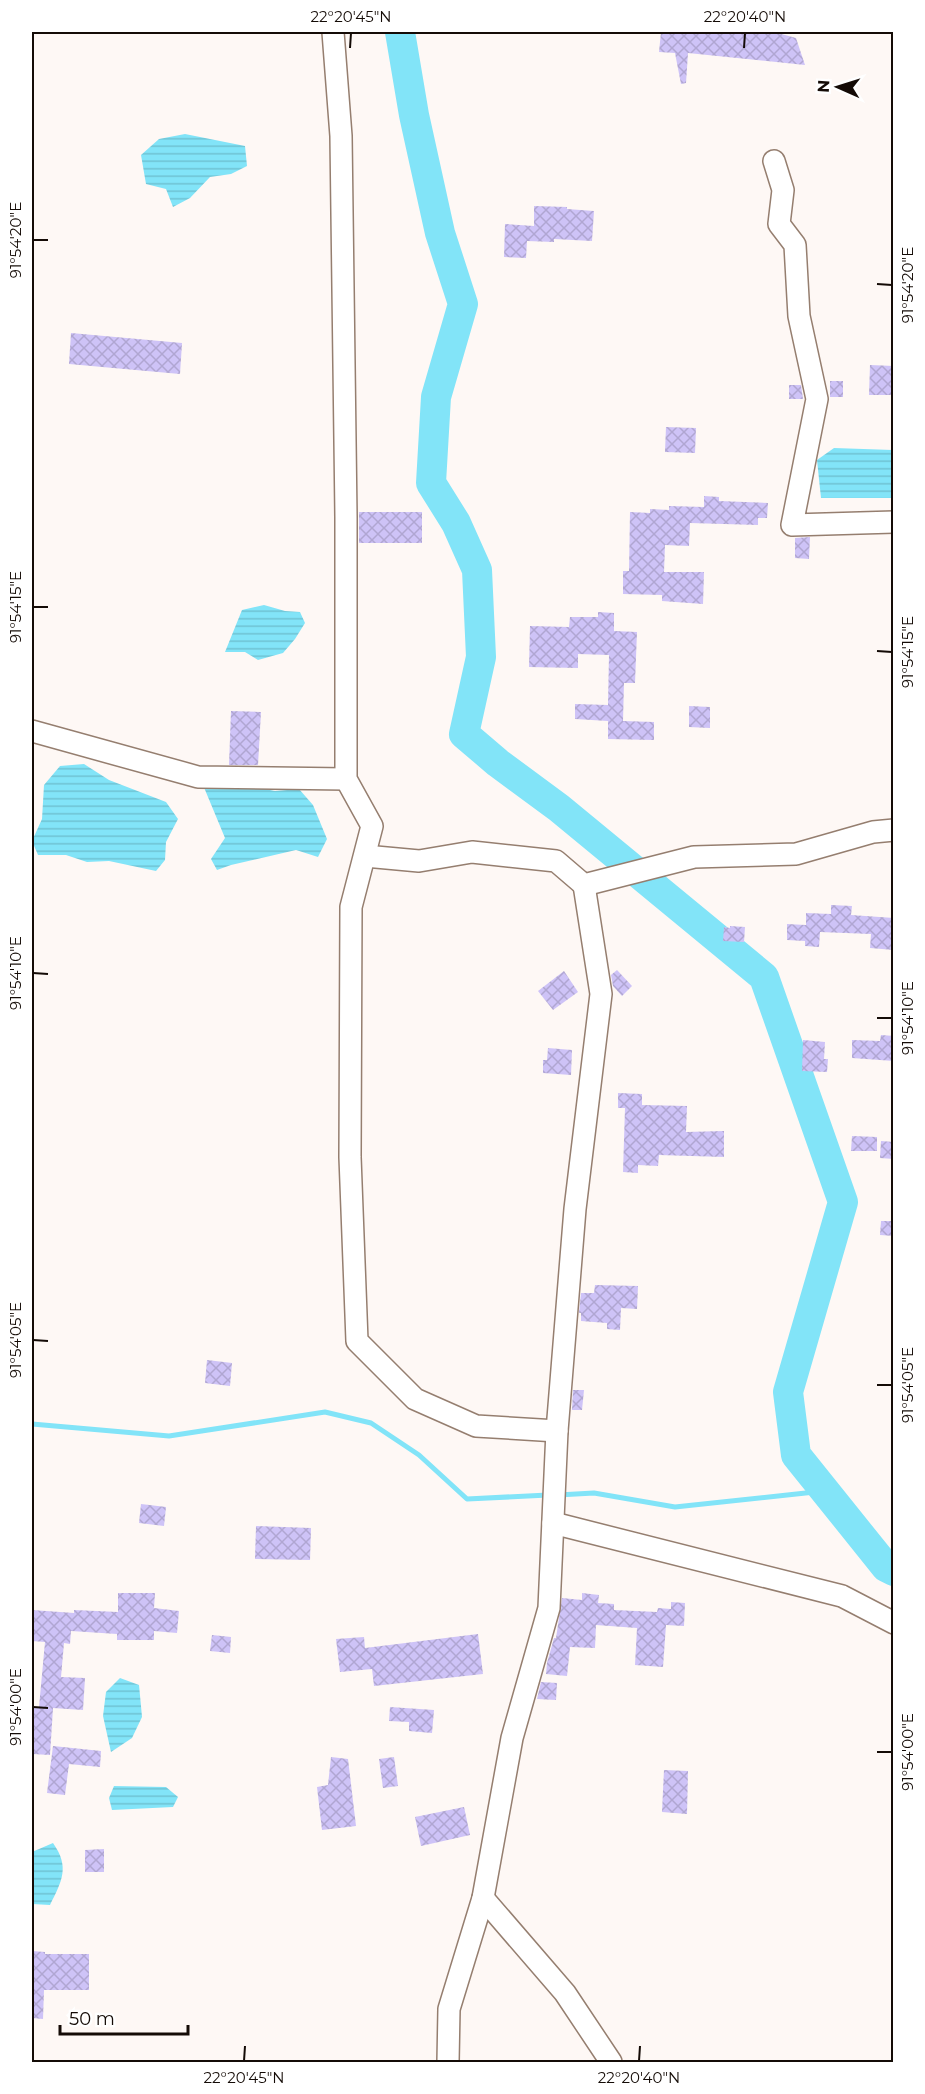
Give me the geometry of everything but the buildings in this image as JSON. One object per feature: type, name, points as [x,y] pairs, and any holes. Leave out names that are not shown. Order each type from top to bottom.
[{"type":"street","points":[[333,32],[341,136],[346,529],[346,779],[372,826],[351,907],[350,1157],[357,1341],[415,1399],[445,1413],[476,1426],[557,1431]]},
{"type":"street","points":[[774,161],[783,190],[779,224],[795,244],[799,316],[818,399],[792,525],[894,522]]},
{"type":"street","points":[[32,731],[198,777],[346,779]]},
{"type":"street","points":[[584,885],[694,857],[796,854],[873,832],[894,831]]},
{"type":"street","points":[[365,856],[419,861],[472,852],[556,861],[584,885],[601,994],[574,1209],[557,1431],[549,1608],[512,1738],[483,1898],[448,2009],[448,2062]]},
{"type":"street","points":[[553,1523],[842,1596],[894,1623]]},
{"type":"street","points":[[483,1898],[565,1993],[611,2062]]},
{"type":"water","points":[[185,134],[245,146],[247,166],[231,174],[210,177],[190,198],[173,207],[166,189],[146,184],[141,155],[159,139]]},
{"type":"water","points":[[834,448],[893,450],[893,498],[821,498],[817,460]]},
{"type":"water","points":[[264,605],[285,611],[300,612],[305,623],[295,639],[283,653],[258,660],[245,652],[225,652],[242,610]]},
{"type":"water","points":[[84,764],[109,780],[166,802],[178,819],[166,842],[165,860],[156,871],[109,861],[87,862],[66,855],[38,855],[32,841],[42,819],[44,785],[60,766]]},
{"type":"water","points":[[232,783],[275,791],[299,789],[313,805],[327,839],[318,857],[296,850],[217,870],[211,859],[225,838],[203,785]]},
{"type":"water","points":[[120,1678],[139,1685],[142,1717],[132,1738],[111,1752],[103,1716],[106,1692]]},
{"type":"water","points":[[114,1786],[166,1787],[178,1797],[173,1807],[112,1810],[109,1798]]},
{"type":"water","points":[[53,1843],[63,1867],[61,1881],[50,1905],[32,1904],[32,1852]]},
{"type":"waterway","points":[[400,32],[414,115],[440,233],[463,304],[436,397],[431,483],[456,523],[477,570],[481,657],[464,734],[498,763],[559,808],[764,977],[843,1202],[788,1392],[796,1455],[886,1567],[894,1571]]},
{"type":"waterway","points":[[32,1424],[169,1436],[325,1412],[371,1423],[419,1455],[467,1499],[548,1495]]},
{"type":"waterway","points":[[558,1495],[594,1493],[675,1507],[824,1491]]}]
